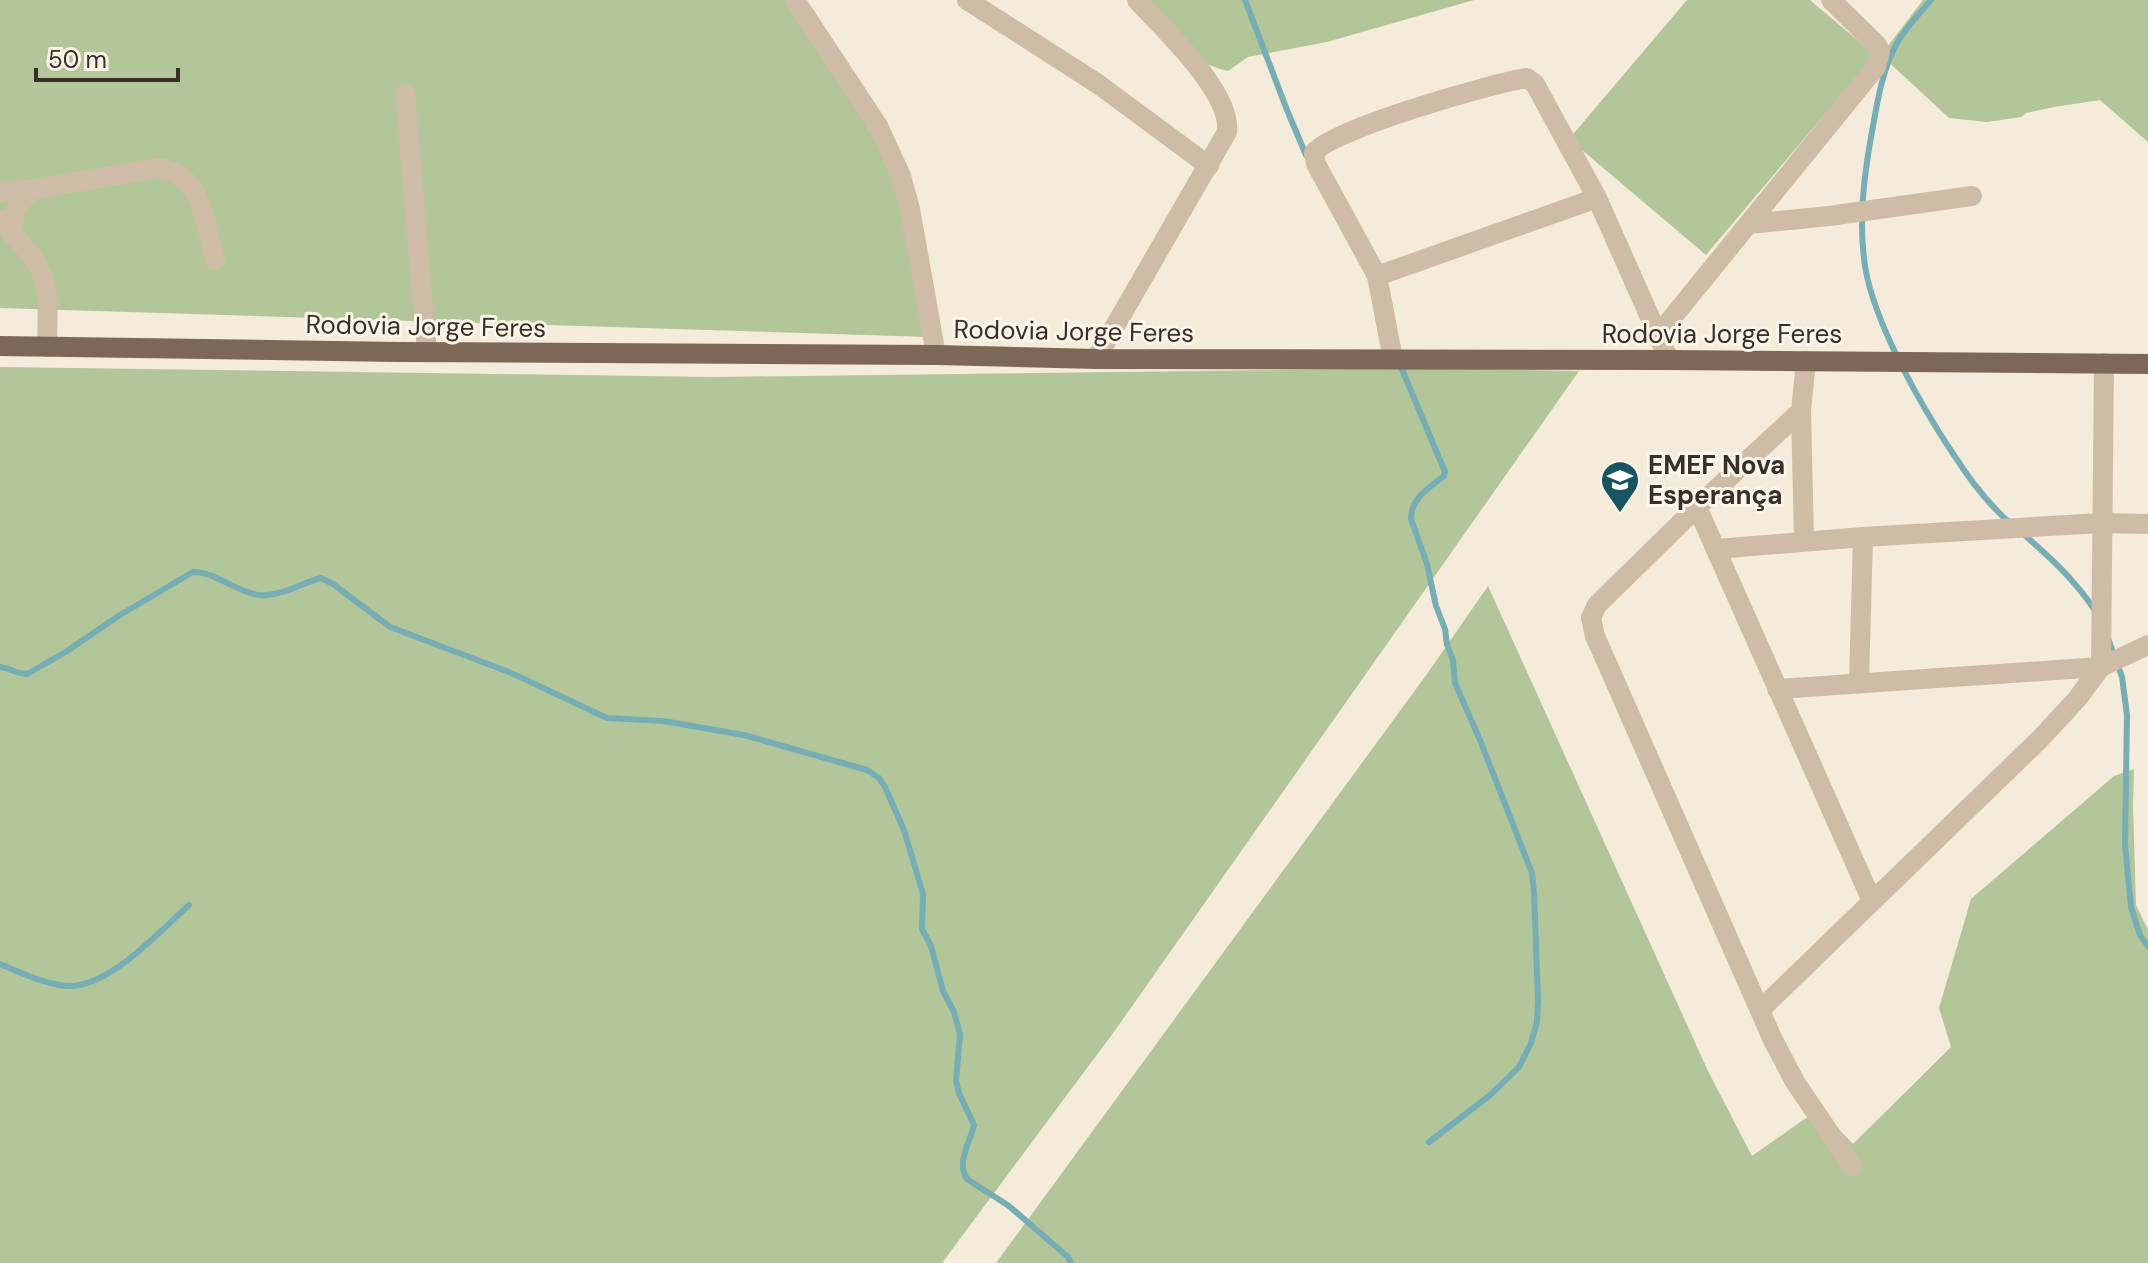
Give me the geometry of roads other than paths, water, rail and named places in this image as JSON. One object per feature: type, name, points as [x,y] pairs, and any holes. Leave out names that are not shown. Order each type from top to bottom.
[{"type":"main road","name":"Rodovia Jorge Feres","points":[[0,346],[1096,359],[2148,364]]},
{"type":"street","points":[[795,0],[878,126],[901,176],[910,209],[936,355]]},
{"type":"street","points":[[967,0],[1098,84],[1209,166]]},
{"type":"street","points":[[1096,359],[1209,166],[1228,125],[1223,105],[1205,77],[1137,0]]},
{"type":"street","points":[[1658,335],[1876,67],[1880,52],[1877,45],[1831,0]]},
{"type":"street","points":[[1393,359],[1377,276],[1316,164],[1314,153],[1329,141],[1370,124],[1527,78],[1535,84],[1597,198],[1669,360]]},
{"type":"street","points":[[405,94],[427,352]]},
{"type":"street","points":[[0,192],[30,190],[125,172],[170,169],[179,173],[195,191],[215,260]]},
{"type":"street","points":[[30,190],[6,226],[31,256],[46,287],[47,347]]},
{"type":"street","points":[[1749,224],[1972,196]]},
{"type":"street","points":[[1377,276],[1597,198]]},
{"type":"street","points":[[1804,540],[1801,411],[1806,361]]},
{"type":"street","points":[[1760,1010],[2062,716],[2101,667],[2104,363]]},
{"type":"street","points":[[1801,411],[1597,605],[1591,625],[1772,1038],[1795,1082],[1852,1166]]},
{"type":"street","points":[[1697,507],[1872,901]]},
{"type":"street","points":[[1717,549],[1804,540],[2102,523],[2148,524]]},
{"type":"street","points":[[1859,682],[1863,537]]},
{"type":"street","points":[[1777,689],[2101,667],[2148,645]]},
{"type":"waterway","points":[[1245,0],[1306,155]]},
{"type":"waterway","points":[[1931,0],[1897,43],[1880,89],[1864,182],[1864,259],[1874,302],[1916,393],[1972,480],[1989,503],[2010,523]]},
{"type":"waterway","points":[[1399,362],[1445,472],[1417,499],[1411,519],[1445,629],[1455,683],[1532,873],[1534,892],[1538,1000],[1537,1022],[1531,1043],[1519,1067],[1489,1096],[1429,1142]]},
{"type":"waterway","points":[[2022,533],[2062,570],[2096,612]]},
{"type":"waterway","points":[[0,667],[27,674],[193,572],[210,575],[259,595],[283,592],[321,578],[390,627],[509,672],[607,718],[663,721],[744,735],[867,770],[879,778],[885,787],[904,830],[923,894],[922,929],[931,946],[943,991],[954,1012],[960,1034],[956,1081],[974,1125],[963,1159],[964,1173],[967,1179],[1009,1206],[1071,1263]]},
{"type":"waterway","points":[[2109,641],[2122,677],[2127,715],[2125,844],[2131,907],[2140,935],[2148,946]]},
{"type":"waterway","points":[[0,964],[49,983],[66,986],[82,984],[99,978],[132,957],[189,905]]},
{"type":"place","name":"EMEF Nova Esperança","points":[[1620,514]]}]
